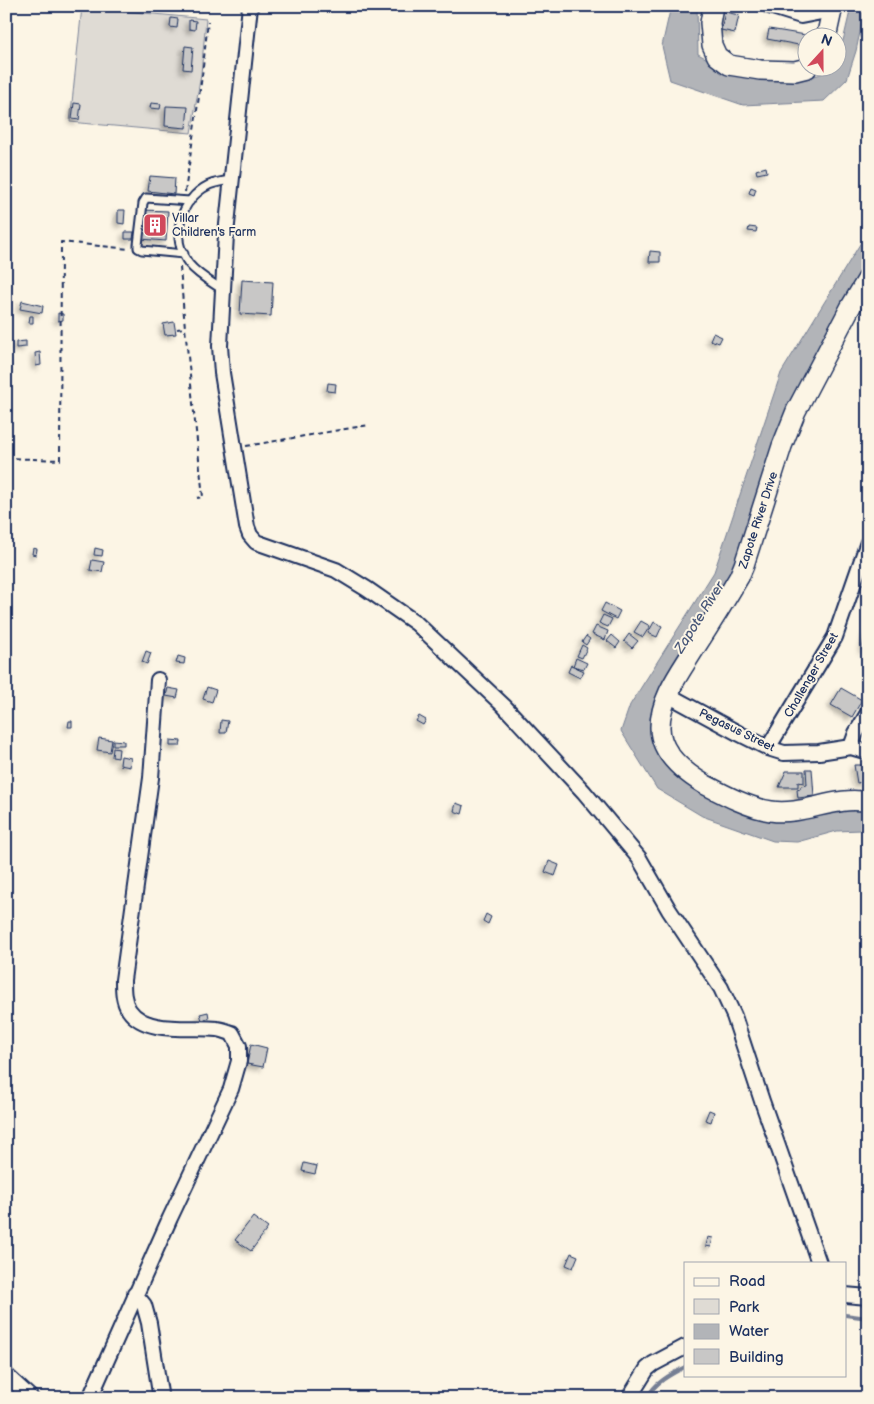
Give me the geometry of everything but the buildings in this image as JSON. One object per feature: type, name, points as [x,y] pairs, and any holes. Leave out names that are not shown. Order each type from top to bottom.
[{"type":"main road","points":[[712,6],[710,24],[712,45],[717,56],[729,65],[760,70],[796,71]]},
{"type":"main road","points":[[828,28],[833,8]]},
{"type":"main road","name":"Zapote River Drive","points":[[868,278],[850,308],[796,411],[782,446],[739,577],[668,695],[660,727],[664,744],[674,760],[689,775],[749,804],[770,811],[792,812],[845,801],[858,800],[868,802]]},
{"type":"street","points":[[250,6],[227,232],[220,346],[222,373],[247,527],[250,535],[256,542],[336,570],[416,623],[504,706],[584,792],[639,858],[669,910],[721,988],[734,1016],[762,1101],[820,1262]]},
{"type":"street","points":[[769,6],[801,16],[833,8]]},
{"type":"street","name":"Challenger Street","points":[[768,748],[835,637],[868,542]]},
{"type":"street","points":[[90,1398],[135,1294],[231,1089],[240,1061],[239,1046],[232,1033],[219,1029],[158,1026],[140,1021],[128,1010],[124,995],[124,980],[150,778],[158,680]]},
{"type":"street","name":"Pegasus Street","points":[[668,695],[768,748],[784,753],[802,754],[851,747],[868,752]]},
{"type":"street","points":[[851,747],[856,733],[868,713]]},
{"type":"street","points":[[135,1294],[144,1305],[149,1323],[160,1394]]},
{"type":"street","points":[[846,1295],[868,1297]]},
{"type":"street","points":[[629,1398],[647,1369],[684,1348]]},
{"type":"street","points":[[6,1375],[31,1398]]},
{"type":"lane","points":[[223,290],[200,275],[182,254],[178,241],[179,227],[187,201],[208,186],[217,182],[232,180]]},
{"type":"lane","points":[[182,254],[142,250],[138,248],[138,245],[144,200],[150,198],[187,201]]},
{"type":"path","points":[[187,201],[208,21]]},
{"type":"path","points":[[179,227],[227,232]]},
{"type":"path","points":[[6,458],[60,460],[61,242],[142,250]]},
{"type":"path","points":[[182,254],[180,281],[184,328],[203,498],[197,498]]},
{"type":"path","points":[[176,329],[184,328]]},
{"type":"path","points":[[234,448],[369,425]]},
{"type":"green space","points":[[82,7],[206,19],[201,74],[191,133],[70,122]]},
{"type":"water","points":[[671,6],[697,6],[698,54],[740,76],[846,78],[846,28],[851,7],[868,6],[868,14],[864,13],[856,51],[847,79],[824,101],[743,105],[670,80],[662,46]]},
{"type":"water","name":"Zapote River","points":[[868,231],[868,271],[806,382],[753,533],[652,732],[678,767],[756,810],[853,807],[868,809],[868,834],[861,830],[837,831],[797,842],[773,841],[702,816],[657,789],[621,731],[630,705],[714,572],[781,373]]},
{"type":"waterway","points":[[846,1315],[868,1318]]},
{"type":"waterway","points":[[647,1398],[658,1383],[684,1368]]},
{"type":"place","name":"Villar Children's Farm","points":[[155,225]]}]
